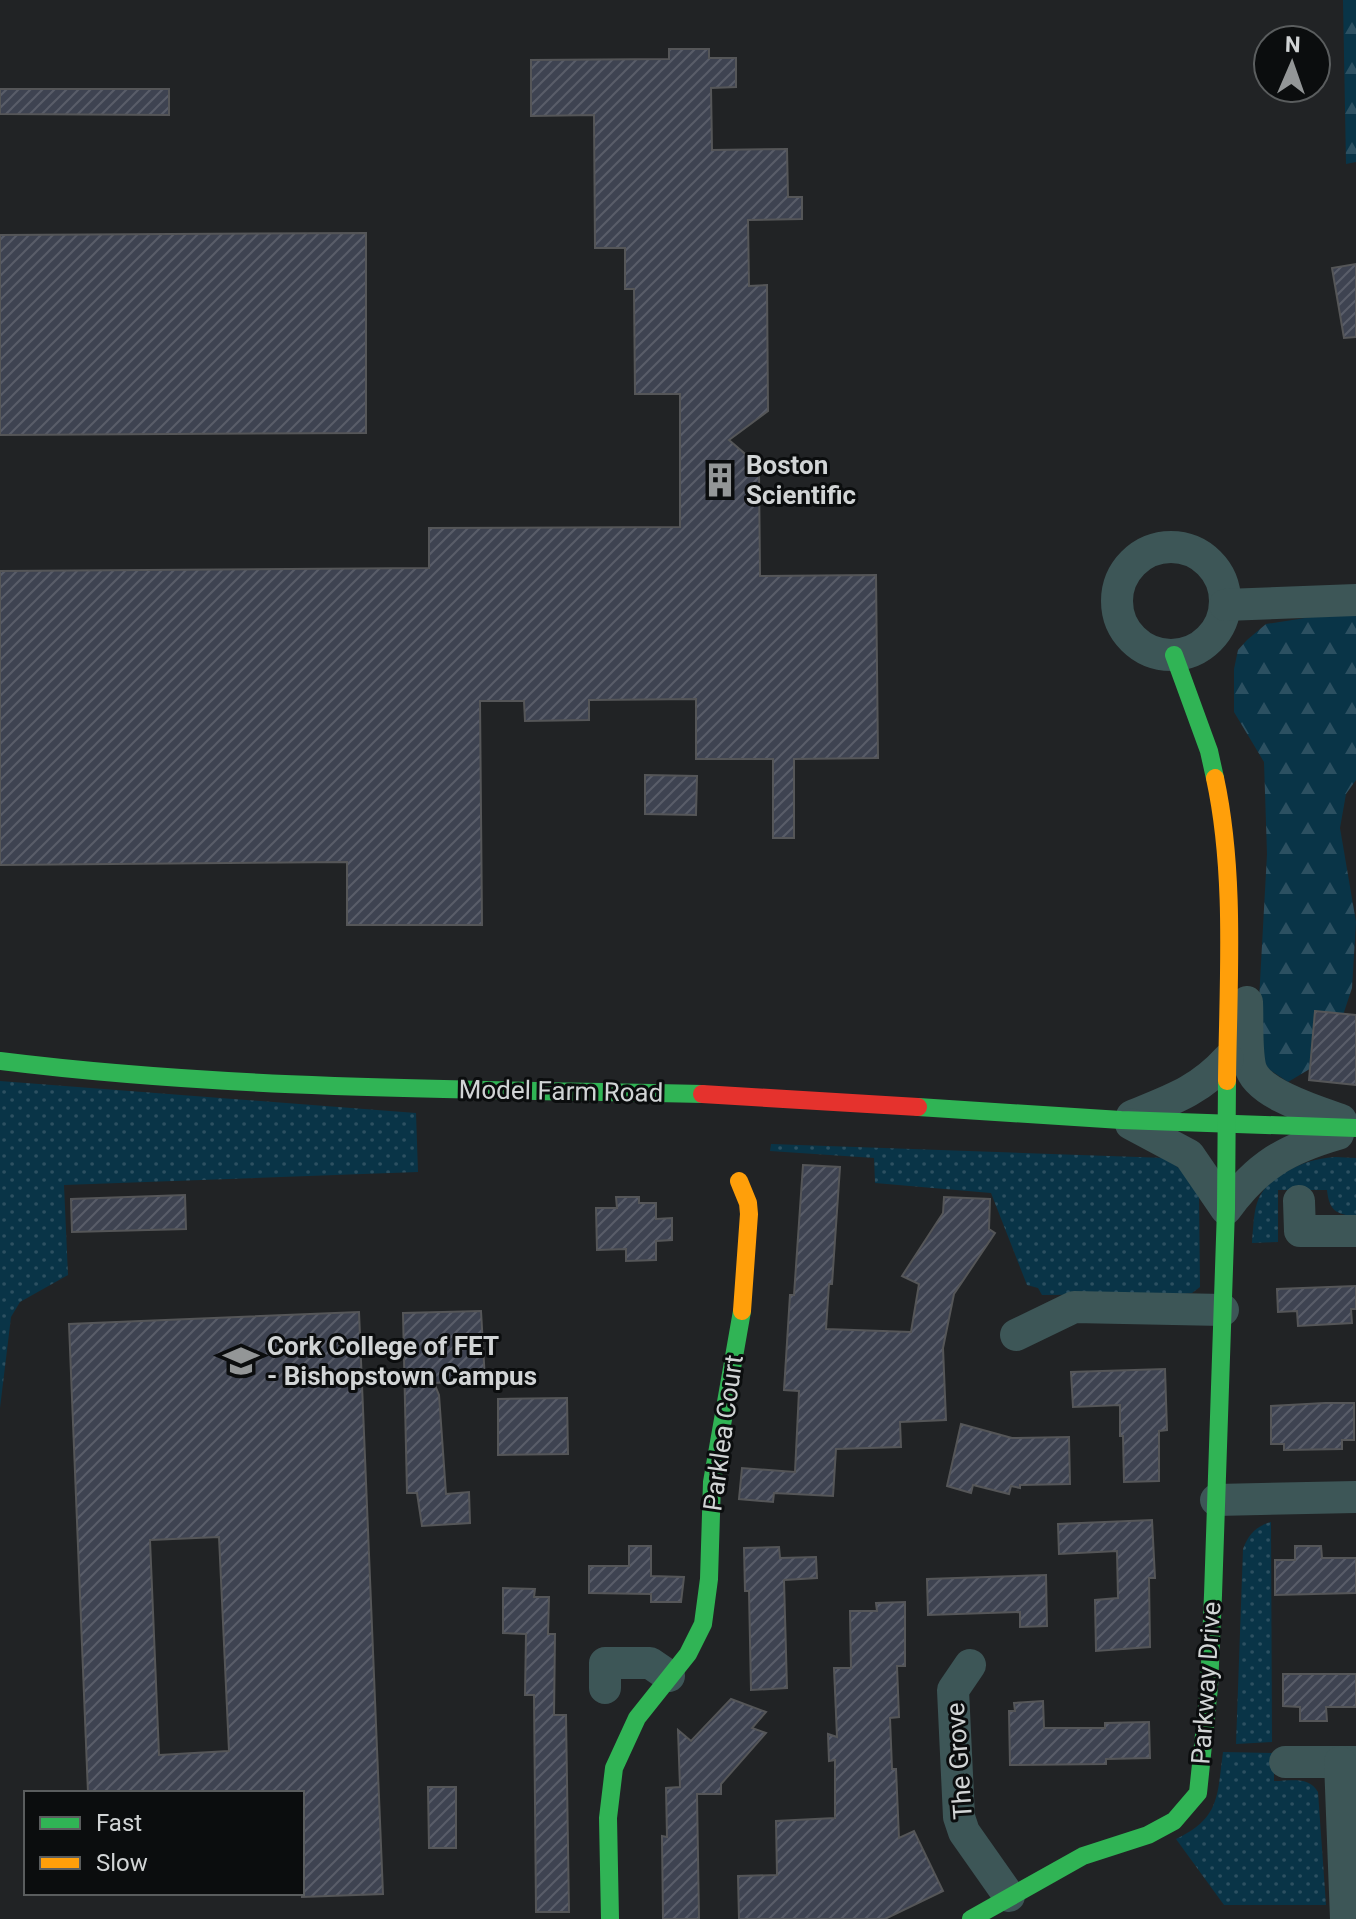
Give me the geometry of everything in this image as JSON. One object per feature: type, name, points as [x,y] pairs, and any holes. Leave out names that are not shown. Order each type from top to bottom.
[{"type":"street","points":[[1174,547],[1206,559],[1217,572],[1224,588],[1225,605],[1222,620],[1203,645],[1174,655],[1148,649],[1127,632],[1119,615],[1117,597],[1121,581],[1142,555],[1174,547]]},
{"type":"street","points":[[1225,605],[1356,600]]},
{"type":"street","name":"Parkway Drive","points":[[971,1919],[1083,1856],[1148,1835],[1174,1821],[1198,1793],[1209,1687],[1223,1310],[1228,1125],[1228,937],[1225,840],[1219,796],[1209,751],[1174,655]]},
{"type":"street","points":[[1228,937],[1245,957],[1251,1068],[1257,1080],[1268,1090],[1356,1128]]},
{"type":"street","points":[[1121,1120],[1192,1092],[1211,1078],[1228,1059]]},
{"type":"street","name":"Model Farm Road","points":[[0,1061],[81,1071],[388,1088],[702,1094],[1121,1120],[1356,1128]]},
{"type":"street","name":"Model Farm Road","points":[[1121,1120],[1189,1155],[1226,1209]]},
{"type":"street","points":[[1226,1209],[1245,1183],[1269,1164],[1303,1144],[1356,1128]]},
{"type":"street","name":"Parklea Court","points":[[610,1919],[610,1791],[614,1768],[637,1718],[688,1654],[703,1624],[712,1482],[745,1291],[749,1214],[739,1181]]},
{"type":"street","points":[[1299,1201],[1300,1231],[1356,1231]]},
{"type":"street","points":[[1016,1335],[1074,1307],[1223,1310]]},
{"type":"street","points":[[1216,1500],[1356,1497]]},
{"type":"street","points":[[605,1688],[605,1663],[650,1663],[669,1676]]},
{"type":"street","name":"The Grove","points":[[970,1665],[953,1690],[956,1803],[964,1832],[1009,1896]]},
{"type":"street","points":[[1285,1762],[1348,1762],[1346,1919]]},
{"type":"green space","points":[[1343,0],[1356,0],[1356,162],[1346,164]]},
{"type":"green space","points":[[1324,615],[1356,615],[1356,780],[1346,794],[1340,828],[1356,922],[1352,988],[1339,1027],[1338,1052],[1288,1082],[1264,1066],[1259,1000],[1267,854],[1264,762],[1234,712],[1234,669],[1238,650],[1266,624]]},
{"type":"green space","points":[[0,1081],[416,1113],[418,1172],[64,1185],[68,1275],[20,1302],[11,1317],[0,1408]]},
{"type":"green space","points":[[771,1144],[1166,1158],[1190,1177],[1199,1193],[1200,1287],[1192,1293],[1182,1294],[1042,1295],[1038,1288],[1027,1285],[991,1193],[875,1183],[874,1158],[770,1151]]},
{"type":"green space","points":[[1335,1157],[1356,1158],[1356,1216],[1335,1210],[1327,1190],[1278,1190],[1278,1242],[1252,1243],[1255,1210],[1267,1186],[1298,1166]]},
{"type":"green space","points":[[1271,1522],[1272,1742],[1236,1744],[1243,1549],[1253,1532]]},
{"type":"green space","points":[[1223,1752],[1274,1753],[1274,1781],[1305,1781],[1318,1792],[1326,1905],[1224,1905],[1176,1839],[1209,1814],[1217,1794]]},
{"type":"building","name":"Boston Scientific","points":[[669,49],[709,49],[709,58],[736,58],[736,87],[711,88],[712,150],[787,149],[788,197],[802,197],[802,219],[748,220],[749,286],[767,285],[768,411],[729,440],[751,459],[759,472],[760,576],[876,575],[878,758],[794,759],[794,838],[773,838],[773,759],[696,759],[696,699],[589,700],[589,720],[525,721],[524,701],[480,701],[482,925],[347,925],[347,862],[0,865],[0,571],[429,568],[429,528],[680,527],[680,394],[635,394],[634,289],[625,289],[625,248],[595,248],[594,115],[531,116],[531,60],[669,59]]},
{"type":"building","points":[[0,89],[169,89],[169,115],[0,114]]},
{"type":"building","points":[[366,233],[366,433],[0,435],[0,235]]},
{"type":"building","points":[[1356,264],[1356,337],[1344,338],[1332,268]]},
{"type":"building","points":[[645,775],[697,776],[696,815],[645,814]]},
{"type":"building","points":[[1315,1011],[1356,1015],[1356,1085],[1309,1080]]},
{"type":"building","points":[[803,1165],[840,1167],[826,1329],[911,1332],[919,1284],[902,1276],[943,1213],[944,1197],[990,1199],[989,1229],[995,1233],[954,1294],[943,1348],[946,1420],[900,1422],[901,1447],[836,1449],[833,1496],[774,1493],[773,1502],[739,1499],[742,1468],[795,1472],[799,1391],[784,1390]]},
{"type":"building","points":[[185,1195],[186,1229],[72,1232],[71,1199]]},
{"type":"building","points":[[616,1197],[639,1197],[639,1203],[656,1203],[656,1219],[672,1218],[672,1240],[656,1241],[656,1260],[626,1261],[626,1249],[597,1250],[596,1208],[617,1208]]},
{"type":"building","points":[[1356,1286],[1356,1309],[1351,1309],[1352,1323],[1298,1326],[1297,1311],[1278,1312],[1277,1289]]},
{"type":"building","points":[[481,1311],[485,1380],[434,1383],[439,1395],[446,1494],[469,1492],[470,1523],[422,1526],[417,1493],[407,1493],[403,1313]]},
{"type":"building","points":[[359,1312],[383,1894],[302,1897],[304,1791],[88,1791],[69,1324]],"holes":[[[219,1537],[229,1751],[159,1755],[150,1540]]]},
{"type":"building","points":[[1165,1369],[1167,1430],[1159,1431],[1159,1481],[1124,1482],[1120,1405],[1073,1407],[1071,1372]]},
{"type":"building","points":[[567,1398],[568,1454],[498,1455],[498,1399]]},
{"type":"building","points":[[1354,1403],[1354,1440],[1342,1440],[1342,1449],[1284,1450],[1284,1444],[1271,1444],[1271,1406]]},
{"type":"building","points":[[961,1424],[1012,1438],[1069,1437],[1070,1484],[1011,1486],[1009,1494],[973,1485],[971,1493],[947,1486]]},
{"type":"building","points":[[1152,1520],[1155,1578],[1149,1578],[1150,1647],[1096,1651],[1095,1600],[1118,1598],[1117,1551],[1059,1554],[1058,1524]]},
{"type":"building","points":[[629,1546],[651,1546],[651,1576],[684,1577],[681,1602],[651,1602],[651,1594],[589,1593],[589,1566],[629,1566]]},
{"type":"building","points":[[1295,1546],[1321,1546],[1322,1558],[1356,1558],[1356,1593],[1275,1595],[1275,1560],[1295,1560]]},
{"type":"building","points":[[779,1547],[780,1558],[816,1557],[817,1578],[784,1580],[787,1688],[751,1690],[749,1591],[745,1591],[744,1548]]},
{"type":"building","points":[[1046,1575],[1047,1626],[1020,1627],[1020,1612],[928,1615],[927,1579]]},
{"type":"building","points":[[503,1588],[535,1589],[534,1597],[549,1597],[548,1634],[555,1634],[554,1715],[566,1715],[569,1912],[536,1912],[534,1695],[525,1695],[526,1634],[503,1633]]},
{"type":"building","points":[[905,1602],[905,1666],[897,1666],[899,1717],[890,1718],[899,1838],[914,1831],[943,1891],[885,1919],[739,1919],[738,1876],[777,1875],[776,1821],[835,1818],[835,1760],[829,1761],[828,1734],[837,1737],[834,1668],[851,1668],[850,1611],[877,1611],[876,1603]]},
{"type":"building","points":[[1283,1674],[1356,1674],[1356,1707],[1326,1707],[1327,1721],[1300,1721],[1300,1707],[1283,1706]]},
{"type":"building","points":[[731,1699],[766,1712],[752,1728],[766,1733],[721,1784],[721,1794],[697,1794],[699,1919],[663,1919],[662,1836],[667,1837],[666,1788],[680,1787],[678,1730],[691,1741]]},
{"type":"building","points":[[1043,1701],[1044,1728],[1105,1728],[1105,1723],[1149,1722],[1150,1758],[1106,1759],[1106,1764],[1010,1765],[1009,1711],[1015,1711],[1014,1703]]},
{"type":"building","points":[[428,1787],[456,1787],[456,1848],[429,1848]]},
{"type":"traffic: fast","points":[[1174,655],[1209,751],[1215,778]]},
{"type":"traffic: fast","points":[[0,1061],[87,1071],[262,1083],[702,1094]]},
{"type":"traffic: fast","points":[[971,1919],[1083,1856],[1148,1835],[1174,1821],[1198,1793],[1209,1687],[1213,1595],[1226,1209],[1227,1081]]},
{"type":"traffic: fast","points":[[918,1107],[1121,1120],[1356,1128]]},
{"type":"traffic: fast","points":[[610,1919],[608,1818],[614,1768],[637,1718],[688,1654],[703,1624],[709,1579],[712,1482],[742,1311]]},
{"type":"traffic: slow","points":[[1215,778],[1222,815],[1228,891],[1227,1081]]},
{"type":"traffic: slow","points":[[739,1181],[749,1214],[742,1311]]},
{"type":"traffic: jam","points":[[702,1094],[918,1107]]},
{"type":"place","name":"Boston Scientific","points":[[720,480]]},
{"type":"place","name":"Cork College of FET - Bishopstown Campus","points":[[241,1361]]}]
